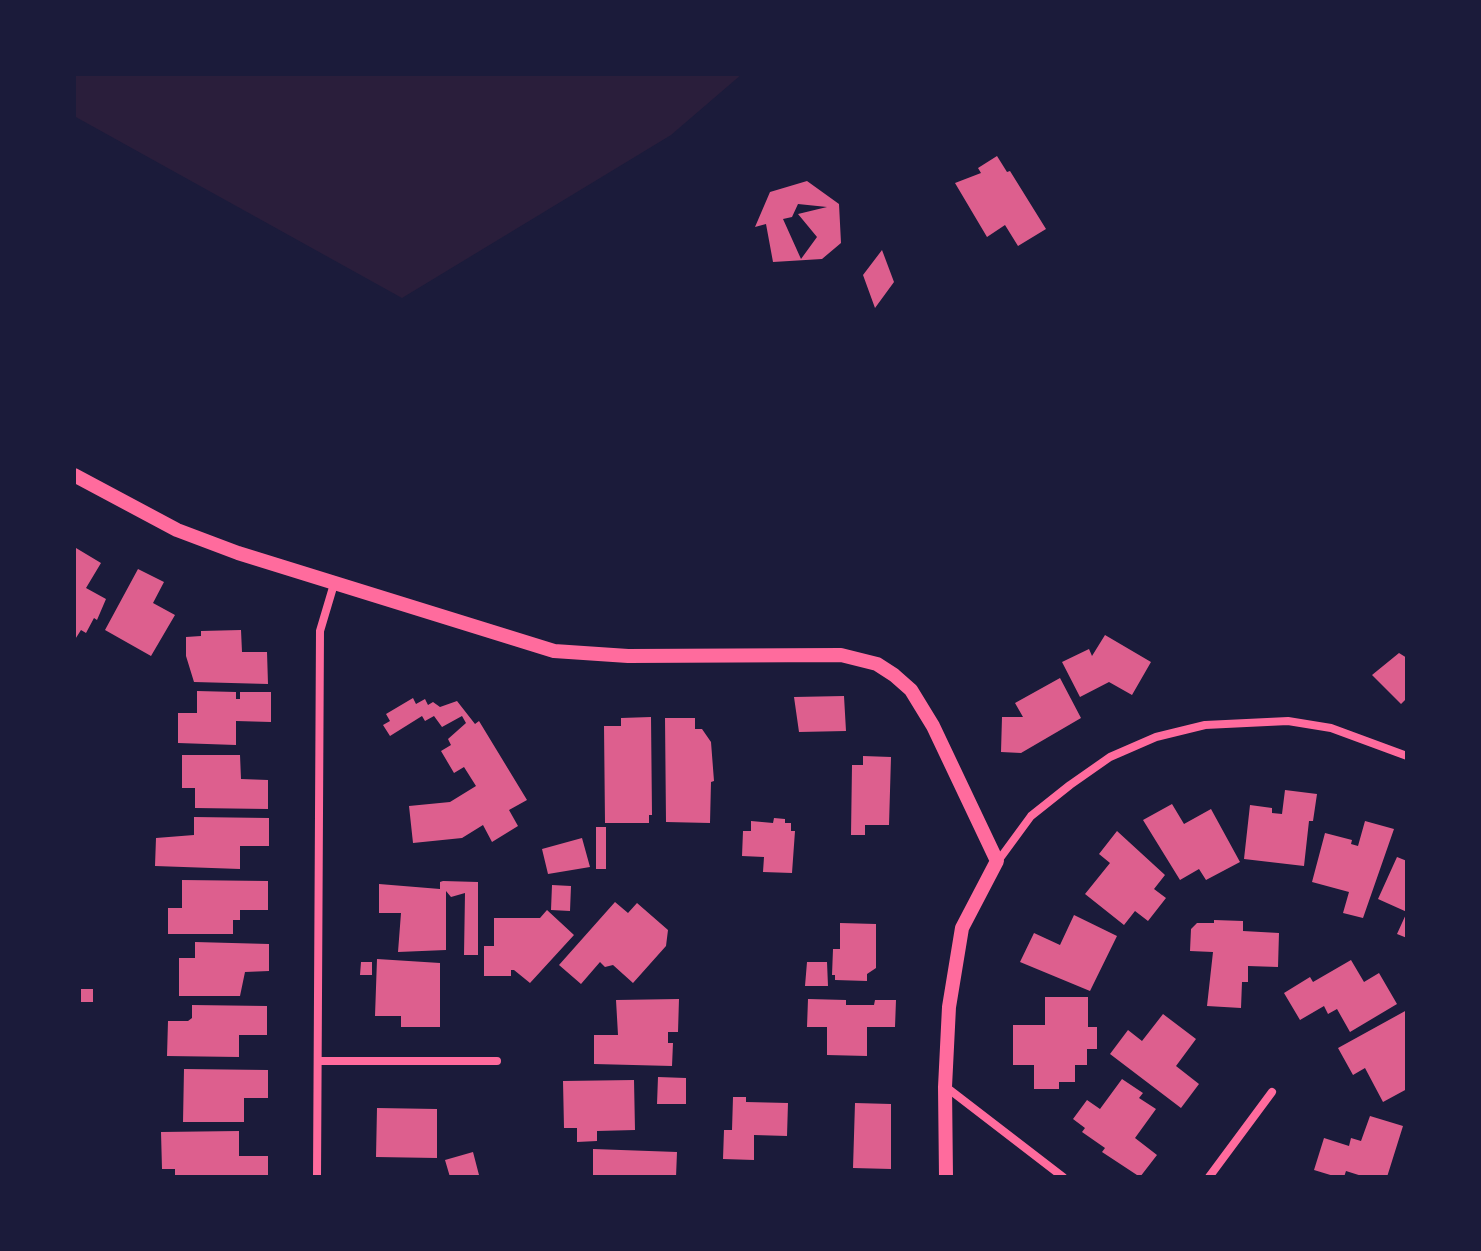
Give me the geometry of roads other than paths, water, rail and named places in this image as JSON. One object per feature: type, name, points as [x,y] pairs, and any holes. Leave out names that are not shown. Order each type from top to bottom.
[{"type":"street","points":[[74,475],[177,530],[334,584],[554,651],[628,656],[841,655],[877,664],[911,690],[933,726],[997,861]]},
{"type":"street","points":[[317,1177],[320,631],[334,584]]},
{"type":"street","points":[[946,1177],[945,1087],[949,1007],[962,928],[997,861],[1031,816],[1110,757],[1156,737],[1205,725],[1288,721],[1331,728],[1407,756]]},
{"type":"street","points":[[318,1061],[497,1061]]},
{"type":"street","points":[[945,1087],[1063,1177]]},
{"type":"street","points":[[1209,1177],[1272,1092]]}]
